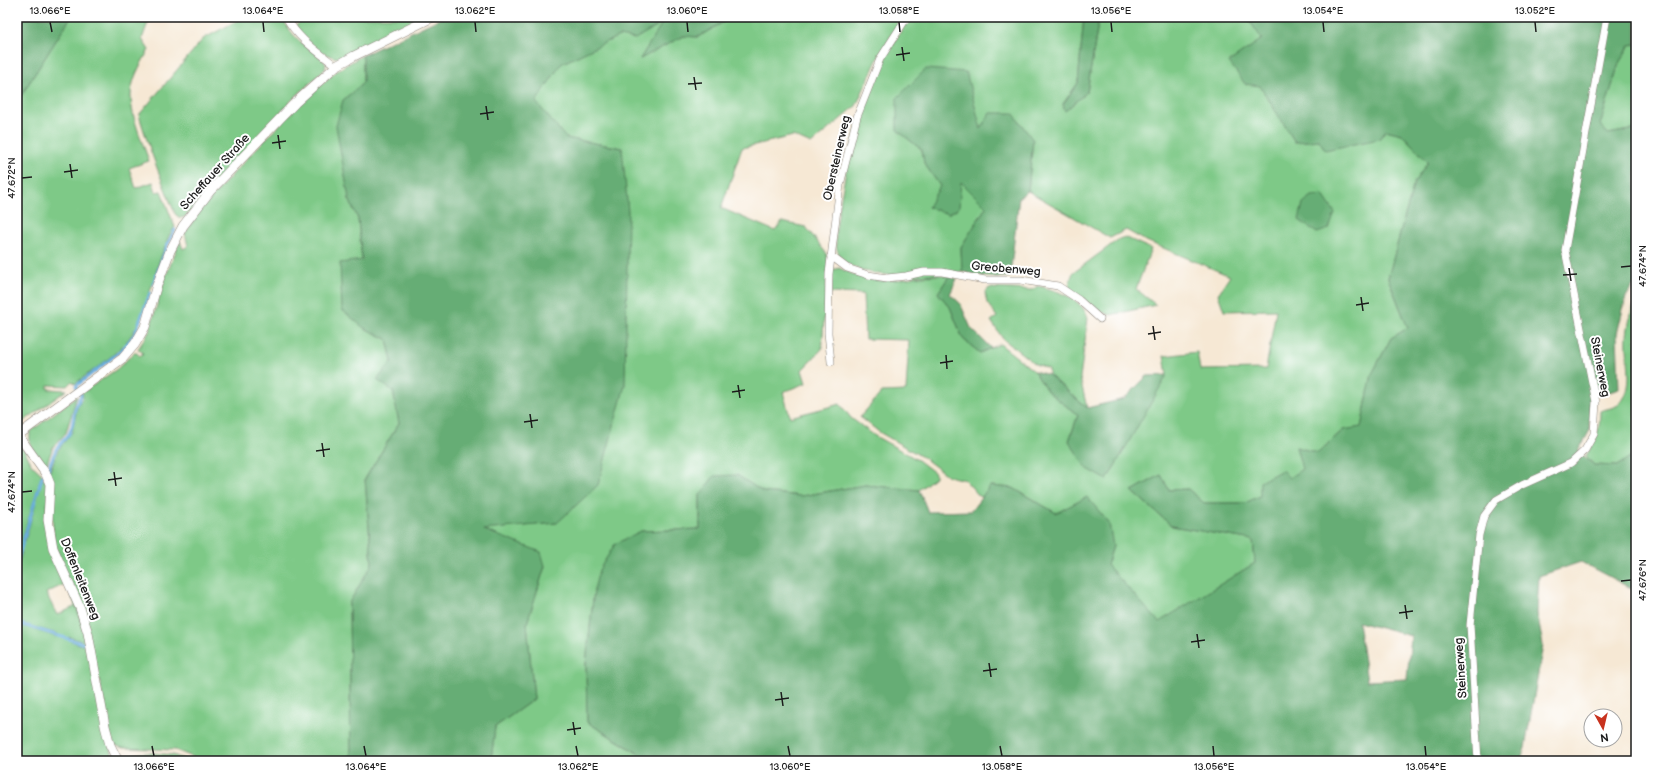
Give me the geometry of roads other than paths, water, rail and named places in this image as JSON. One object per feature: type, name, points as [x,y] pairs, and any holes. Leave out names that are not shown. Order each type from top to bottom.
[{"type":"street","points":[[286,17],[292,28],[308,45],[336,66]]},
{"type":"street","name":"Scheffauer Straße","points":[[17,436],[123,358],[136,344],[145,327],[170,251],[183,226],[211,190],[295,103],[336,66],[433,17]]},
{"type":"street","name":"Obersteinerweg","points":[[831,362],[828,333],[829,274],[840,185],[855,123],[880,59],[907,17]]},
{"type":"street","name":"Steinerweg","points":[[1478,761],[1470,625],[1480,535],[1484,516],[1496,500],[1522,485],[1571,463],[1585,450],[1594,434],[1596,402],[1565,250],[1607,17]]},
{"type":"street","name":"Greobenweg","points":[[831,256],[847,268],[868,275],[880,277],[906,276],[924,272],[942,272],[985,280],[1021,280],[1058,286],[1079,300],[1100,319]]},
{"type":"street","name":"Doffenleitenweg","points":[[17,436],[46,474],[50,484],[48,520],[53,548],[80,608],[88,633],[105,726],[110,745],[118,761]]},
{"type":"waterway","points":[[153,284],[167,246],[175,230]]},
{"type":"waterway","points":[[17,562],[42,477],[46,474],[56,449],[69,434],[72,426],[75,409],[81,395],[76,386],[121,351],[135,334],[150,293]]},
{"type":"waterway","points":[[17,623],[88,645]]}]
